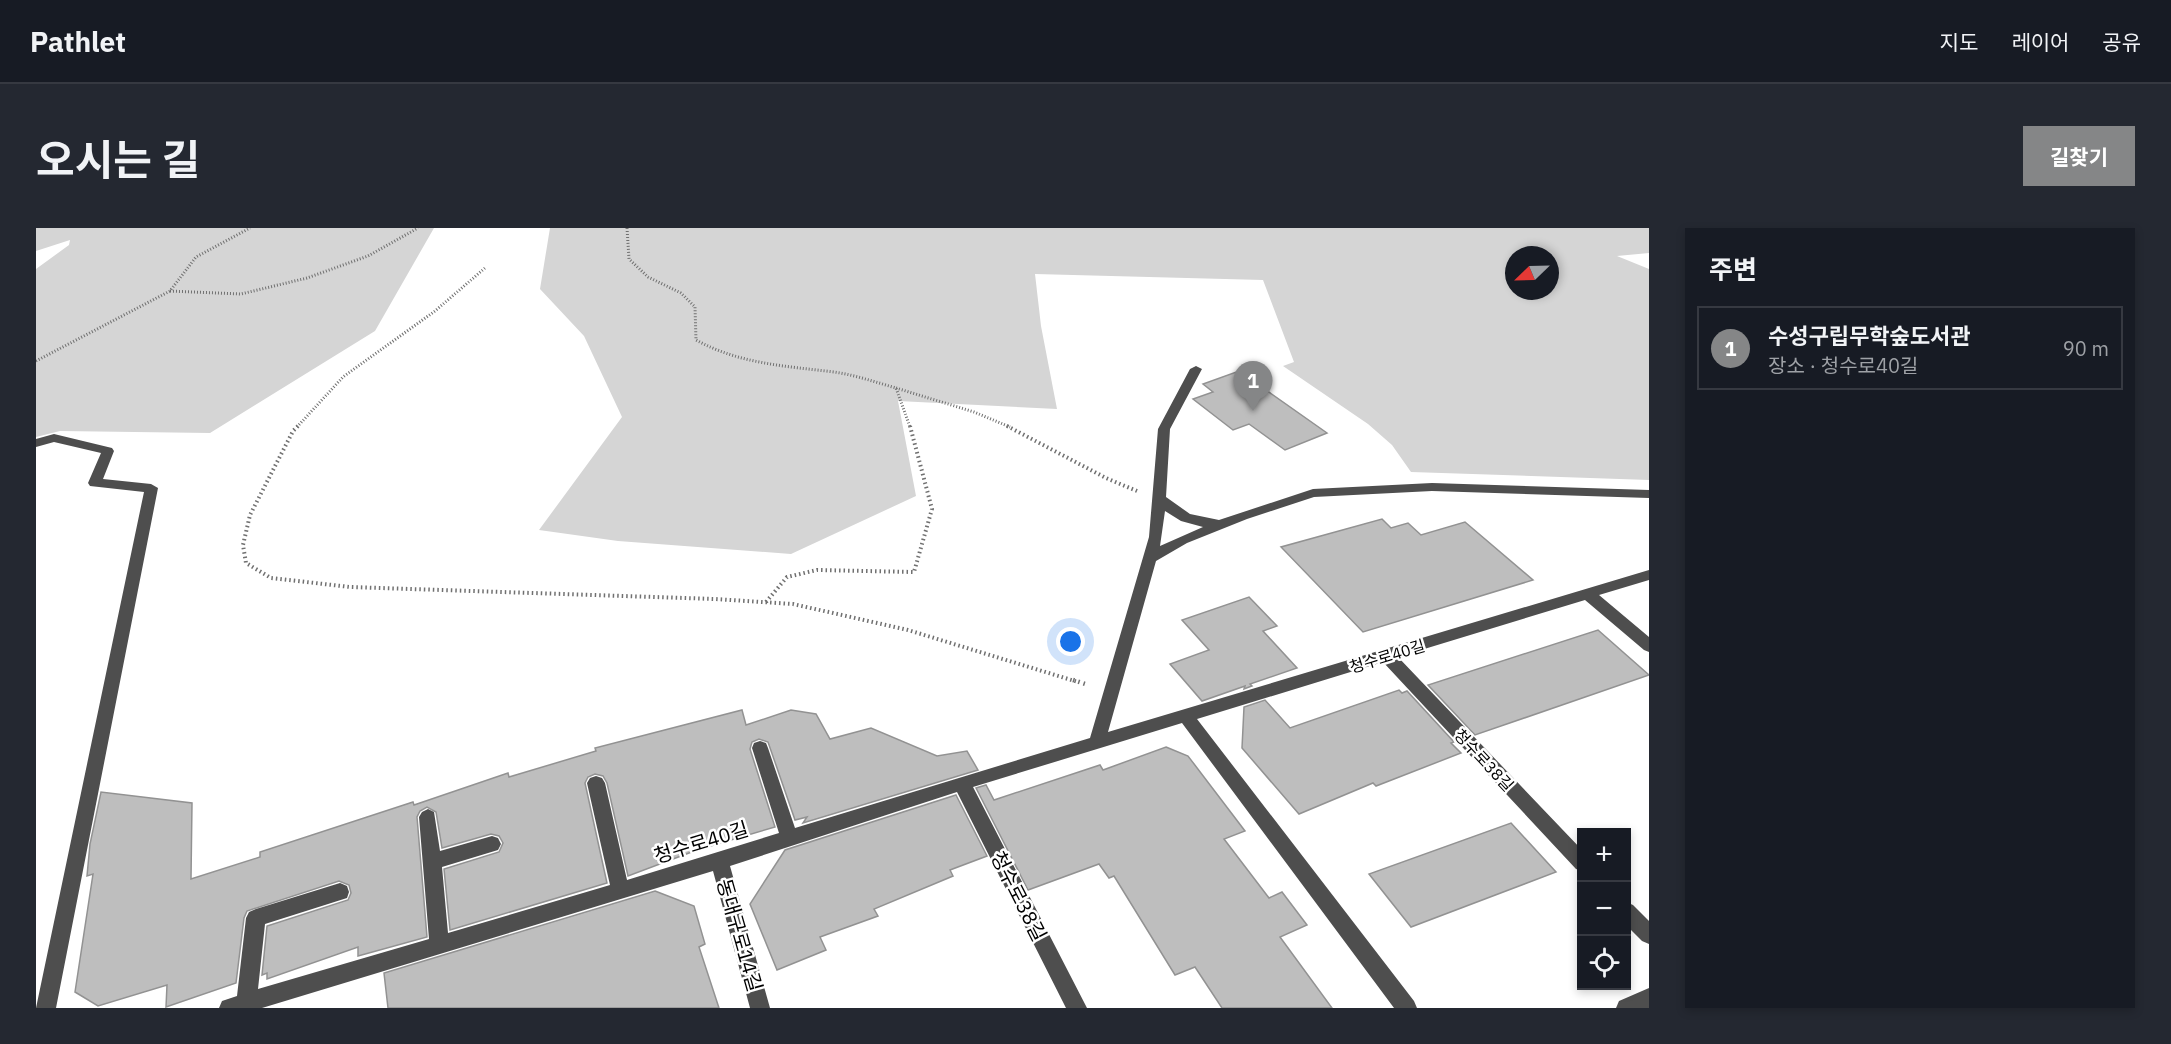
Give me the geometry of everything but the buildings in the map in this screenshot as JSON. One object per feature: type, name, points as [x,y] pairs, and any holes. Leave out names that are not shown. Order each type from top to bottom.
[{"type":"street","points":[[1097,743],[1156,537],[1164,429],[1196,369]]},
{"type":"street","points":[[36,443],[54,438],[108,451],[95,483],[151,488],[46,1008]]},
{"type":"street","points":[[1150,558],[1182,540],[1313,493],[1432,487],[1649,494]]},
{"type":"street","points":[[1159,498],[1175,514],[1196,522],[1220,525]]},
{"type":"street","name":"청수로40길","points":[[237,1005],[719,861],[962,784],[1649,575]]},
{"type":"street","points":[[1587,593],[1649,646]]},
{"type":"street","name":"청수로38길","points":[[1388,656],[1577,859]]},
{"type":"street","points":[[1186,716],[1407,1008]]},
{"type":"street","points":[[760,748],[789,838]]},
{"type":"street","points":[[596,783],[620,891]]},
{"type":"street","name":"청수로38길","points":[[962,784],[1077,1008]]},
{"type":"street","points":[[428,817],[439,945]]},
{"type":"street","points":[[432,862],[492,844]]},
{"type":"street","name":"동대구로14길","points":[[719,861],[760,1008]]},
{"type":"street","points":[[237,1005],[256,918],[340,892]]},
{"type":"street","points":[[1631,916],[1649,936]]},
{"type":"street","points":[[1626,1008],[1649,998]]},
{"type":"path","points":[[36,361],[170,291],[196,257],[250,228]]},
{"type":"path","points":[[170,291],[241,294],[307,278],[368,256],[418,228]]},
{"type":"path","points":[[627,228],[629,259],[648,277],[681,293],[695,307],[696,340],[704,345],[774,366],[855,376],[979,413],[1017,430],[1119,485],[1159,498]]},
{"type":"path","points":[[485,268],[435,311],[343,377],[293,431],[250,515],[243,545],[246,563],[271,578],[350,587],[766,602],[811,608],[908,630],[1112,692]]},
{"type":"path","points":[[766,602],[787,578],[817,570],[914,572],[932,509],[913,435],[896,388]]},
{"type":"shaded area","points":[[36,228],[434,228],[375,331],[210,433],[60,431],[36,437],[36,269],[69,245],[70,240],[36,251]]},
{"type":"shaded area","points":[[550,228],[1649,228],[1649,253],[1617,256],[1649,269],[1649,480],[1411,472],[1392,445],[1368,424],[1283,366],[1294,362],[1263,280],[1035,274],[1041,326],[1057,409],[898,401],[916,496],[791,554],[618,541],[539,530],[622,417],[584,336],[540,289]]},
{"type":"place","name":"수성구립무학숲도서관","points":[[1253,411]]}]
